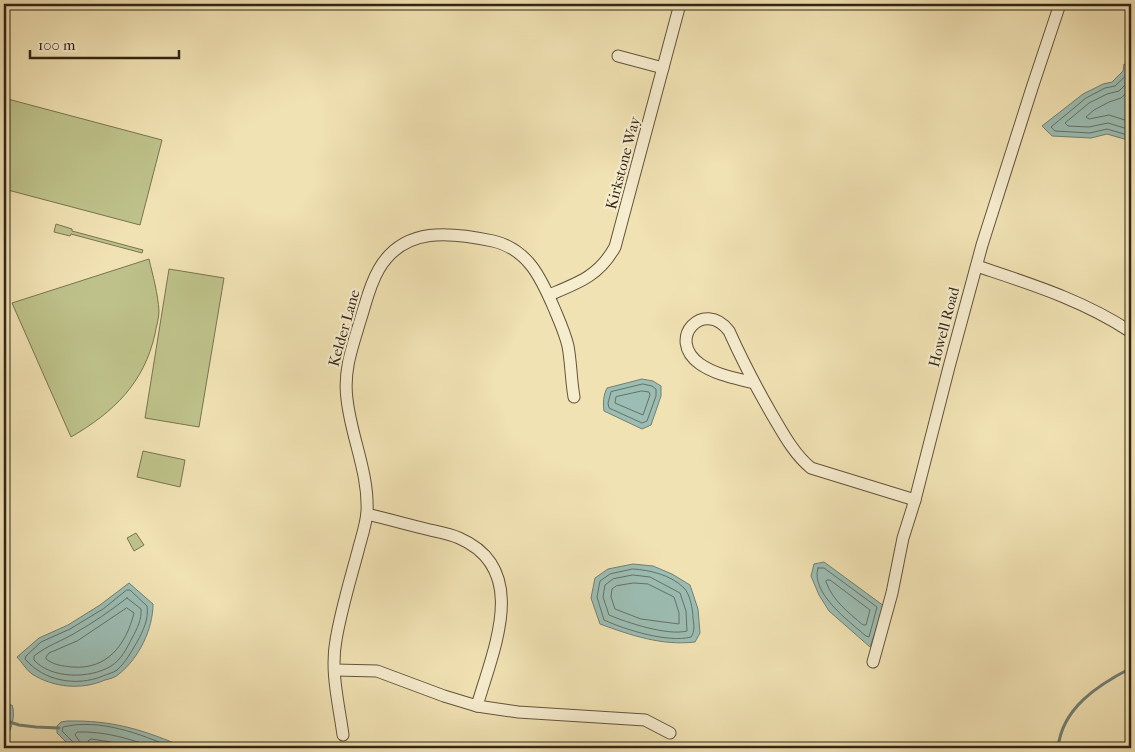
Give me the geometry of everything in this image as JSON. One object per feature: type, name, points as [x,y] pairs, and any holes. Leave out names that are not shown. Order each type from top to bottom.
[{"type":"street","name":"Kirkstone Way","points":[[548,295],[582,282],[594,274],[603,265],[615,247],[680,4]]},
{"type":"street","name":"Howell Road","points":[[873,662],[892,593],[903,538],[916,500],[949,367],[977,266],[1060,4]]},
{"type":"street","points":[[618,56],[663,68]]},
{"type":"street","name":"Kelder Lane","points":[[343,735],[335,670],[336,640],[367,514],[363,471],[347,401],[346,373],[351,349],[373,282],[383,263],[400,246],[416,238],[441,235],[489,240],[514,249],[527,259],[540,277],[548,295],[568,346],[574,397]]},
{"type":"street","points":[[977,266],[1081,303],[1131,332]]},
{"type":"street","points":[[754,383],[722,375],[695,360],[689,354],[686,346],[687,332],[691,326],[705,318],[712,319],[725,326],[745,368],[754,383],[793,450],[811,468],[916,500]]},
{"type":"street","points":[[367,514],[456,536],[480,550],[493,566],[502,591],[502,608],[494,646],[477,706]]},
{"type":"street","points":[[335,670],[377,671],[477,706],[518,712],[645,720],[670,733]]},
{"type":"green space","points":[[4,98],[162,140],[140,225],[4,189]]},
{"type":"green space","points":[[56,224],[72,229],[72,231],[143,250],[142,253],[71,234],[70,236],[54,232]]},
{"type":"green space","points":[[149,259],[159,314],[150,351],[143,367],[135,382],[114,406],[71,437],[12,303]]},
{"type":"green space","points":[[169,269],[224,278],[199,427],[145,418]]},
{"type":"green space","points":[[143,451],[185,460],[180,487],[137,477]]},
{"type":"green space","points":[[136,533],[144,545],[134,551],[127,538]]},
{"type":"water","points":[[1124,64],[1129,67],[1131,65],[1131,141],[1107,134],[1091,138],[1052,136],[1042,126],[1083,94],[1103,84],[1112,82],[1123,71]]},
{"type":"water","points":[[642,379],[653,381],[661,386],[661,396],[651,425],[642,429],[604,411],[603,402],[607,388]]},
{"type":"water","points":[[824,562],[884,606],[870,647],[829,611],[819,595],[811,576],[814,564]]},
{"type":"water","points":[[633,564],[653,566],[672,574],[690,585],[698,609],[700,633],[695,642],[658,641],[635,636],[600,624],[591,598],[595,578],[608,569]]},
{"type":"water","points":[[129,583],[153,604],[152,614],[148,633],[139,651],[118,675],[87,685],[59,685],[32,674],[17,657],[39,638],[68,625],[100,605]]},
{"type":"water","points":[[4,705],[12,705],[13,719],[11,729],[4,741]]},
{"type":"water","points":[[61,722],[99,722],[128,727],[186,748],[72,748],[57,733],[57,726]]},
{"type":"waterway","points":[[741,4],[764,8],[818,4]]},
{"type":"waterway","points":[[1058,748],[1066,721],[1084,699],[1106,682],[1131,668]]},
{"type":"waterway","points":[[4,720],[19,725],[59,728]]}]
